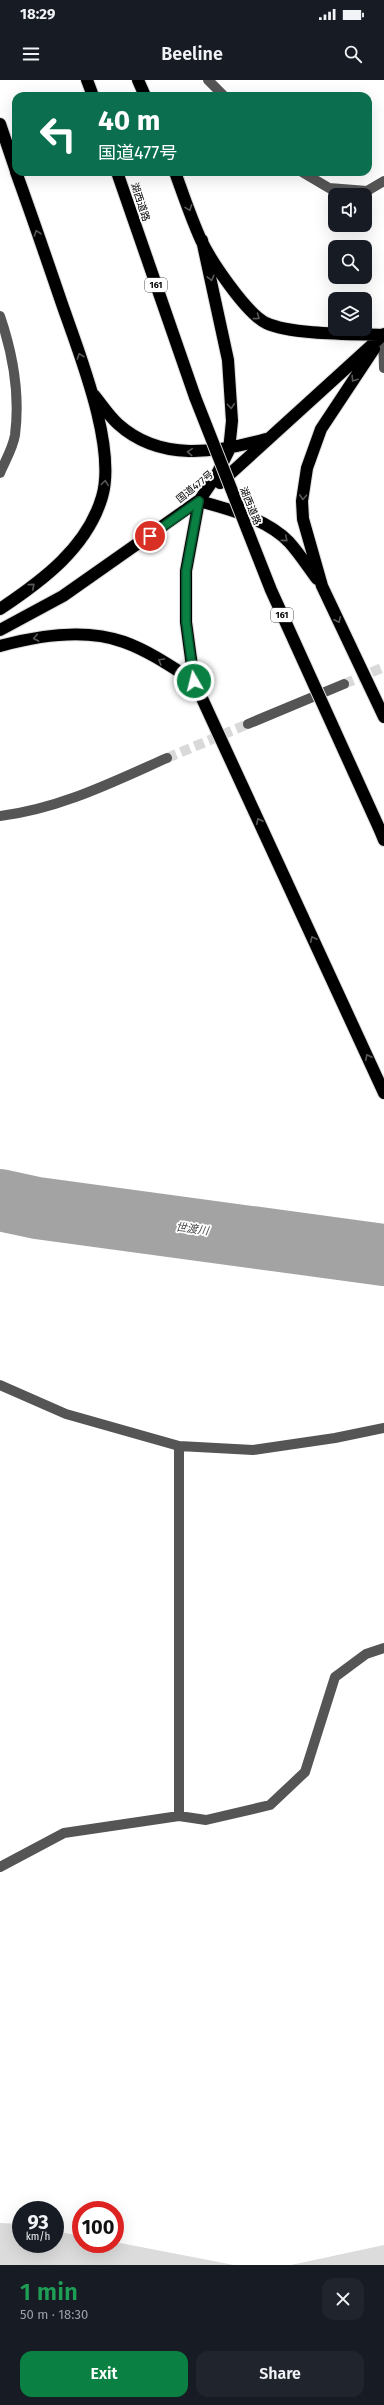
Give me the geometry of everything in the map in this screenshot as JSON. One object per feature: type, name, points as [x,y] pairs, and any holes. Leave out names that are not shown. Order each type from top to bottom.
[{"type":"highway","points":[[87,80],[92,92]]},
{"type":"highway","points":[[138,80],[143,92]]},
{"type":"highway","points":[[0,124],[12,159]]},
{"type":"highway","points":[[0,609],[25,592],[75,548],[94,518],[104,491],[106,467],[92,393],[18,176]]},
{"type":"highway","name":"湖西道路","points":[[119,176],[195,398],[271,590],[384,840]]},
{"type":"highway","points":[[177,176],[202,240],[228,360],[232,421],[229,450],[216,476],[199,501],[186,571],[186,622],[194,681],[384,1093]]},
{"type":"highway","points":[[202,240],[245,307],[266,323],[331,333],[384,335]]},
{"type":"highway","points":[[384,335],[322,429],[306,474],[302,501],[303,519],[322,586],[384,717]]},
{"type":"highway","name":"国道477号","points":[[0,630],[63,596],[199,501],[384,335]]},
{"type":"highway","points":[[92,393],[117,424],[152,445],[191,452],[229,450],[269,438]]},
{"type":"highway","points":[[199,501],[228,509],[271,528],[289,542],[322,586]]},
{"type":"highway","points":[[0,646],[47,636],[96,635],[124,642],[148,653],[194,681]]},
{"type":"street","points":[[208,80],[220,92]]},
{"type":"street","points":[[309,176],[329,188],[367,191],[384,181]]},
{"type":"street","points":[[0,316],[7,335],[17,391],[15,437],[0,473]]},
{"type":"street","points":[[384,335],[384,368]]},
{"type":"street","points":[[248,724],[344,684]]},
{"type":"street","points":[[0,816],[22,814],[83,796],[167,758]]},
{"type":"street","points":[[0,1385],[66,1414],[179,1446],[254,1450],[335,1438],[384,1428]]},
{"type":"street","points":[[179,1446],[179,1816]]},
{"type":"street","points":[[0,1867],[64,1833],[179,1816],[206,1820],[270,1805],[305,1772],[335,1677],[366,1654],[384,1648]]},
{"type":"shaded area","points":[[0,2223],[12,2224],[12,2253],[64,2253],[64,2233],[72,2234],[72,2253],[124,2253],[124,2244],[234,2265],[0,2265]]},
{"type":"shaded area","points":[[384,2245],[384,2265],[291,2265]]},
{"type":"waterway","name":"世渡川","points":[[0,1200],[37,1208],[384,1255]]},
{"type":"tunnel","points":[[344,684],[384,667]]},
{"type":"tunnel","points":[[167,758],[248,724]]},
{"type":"route","points":[[150,536],[199,501],[186,571],[186,622],[194,681]]}]
